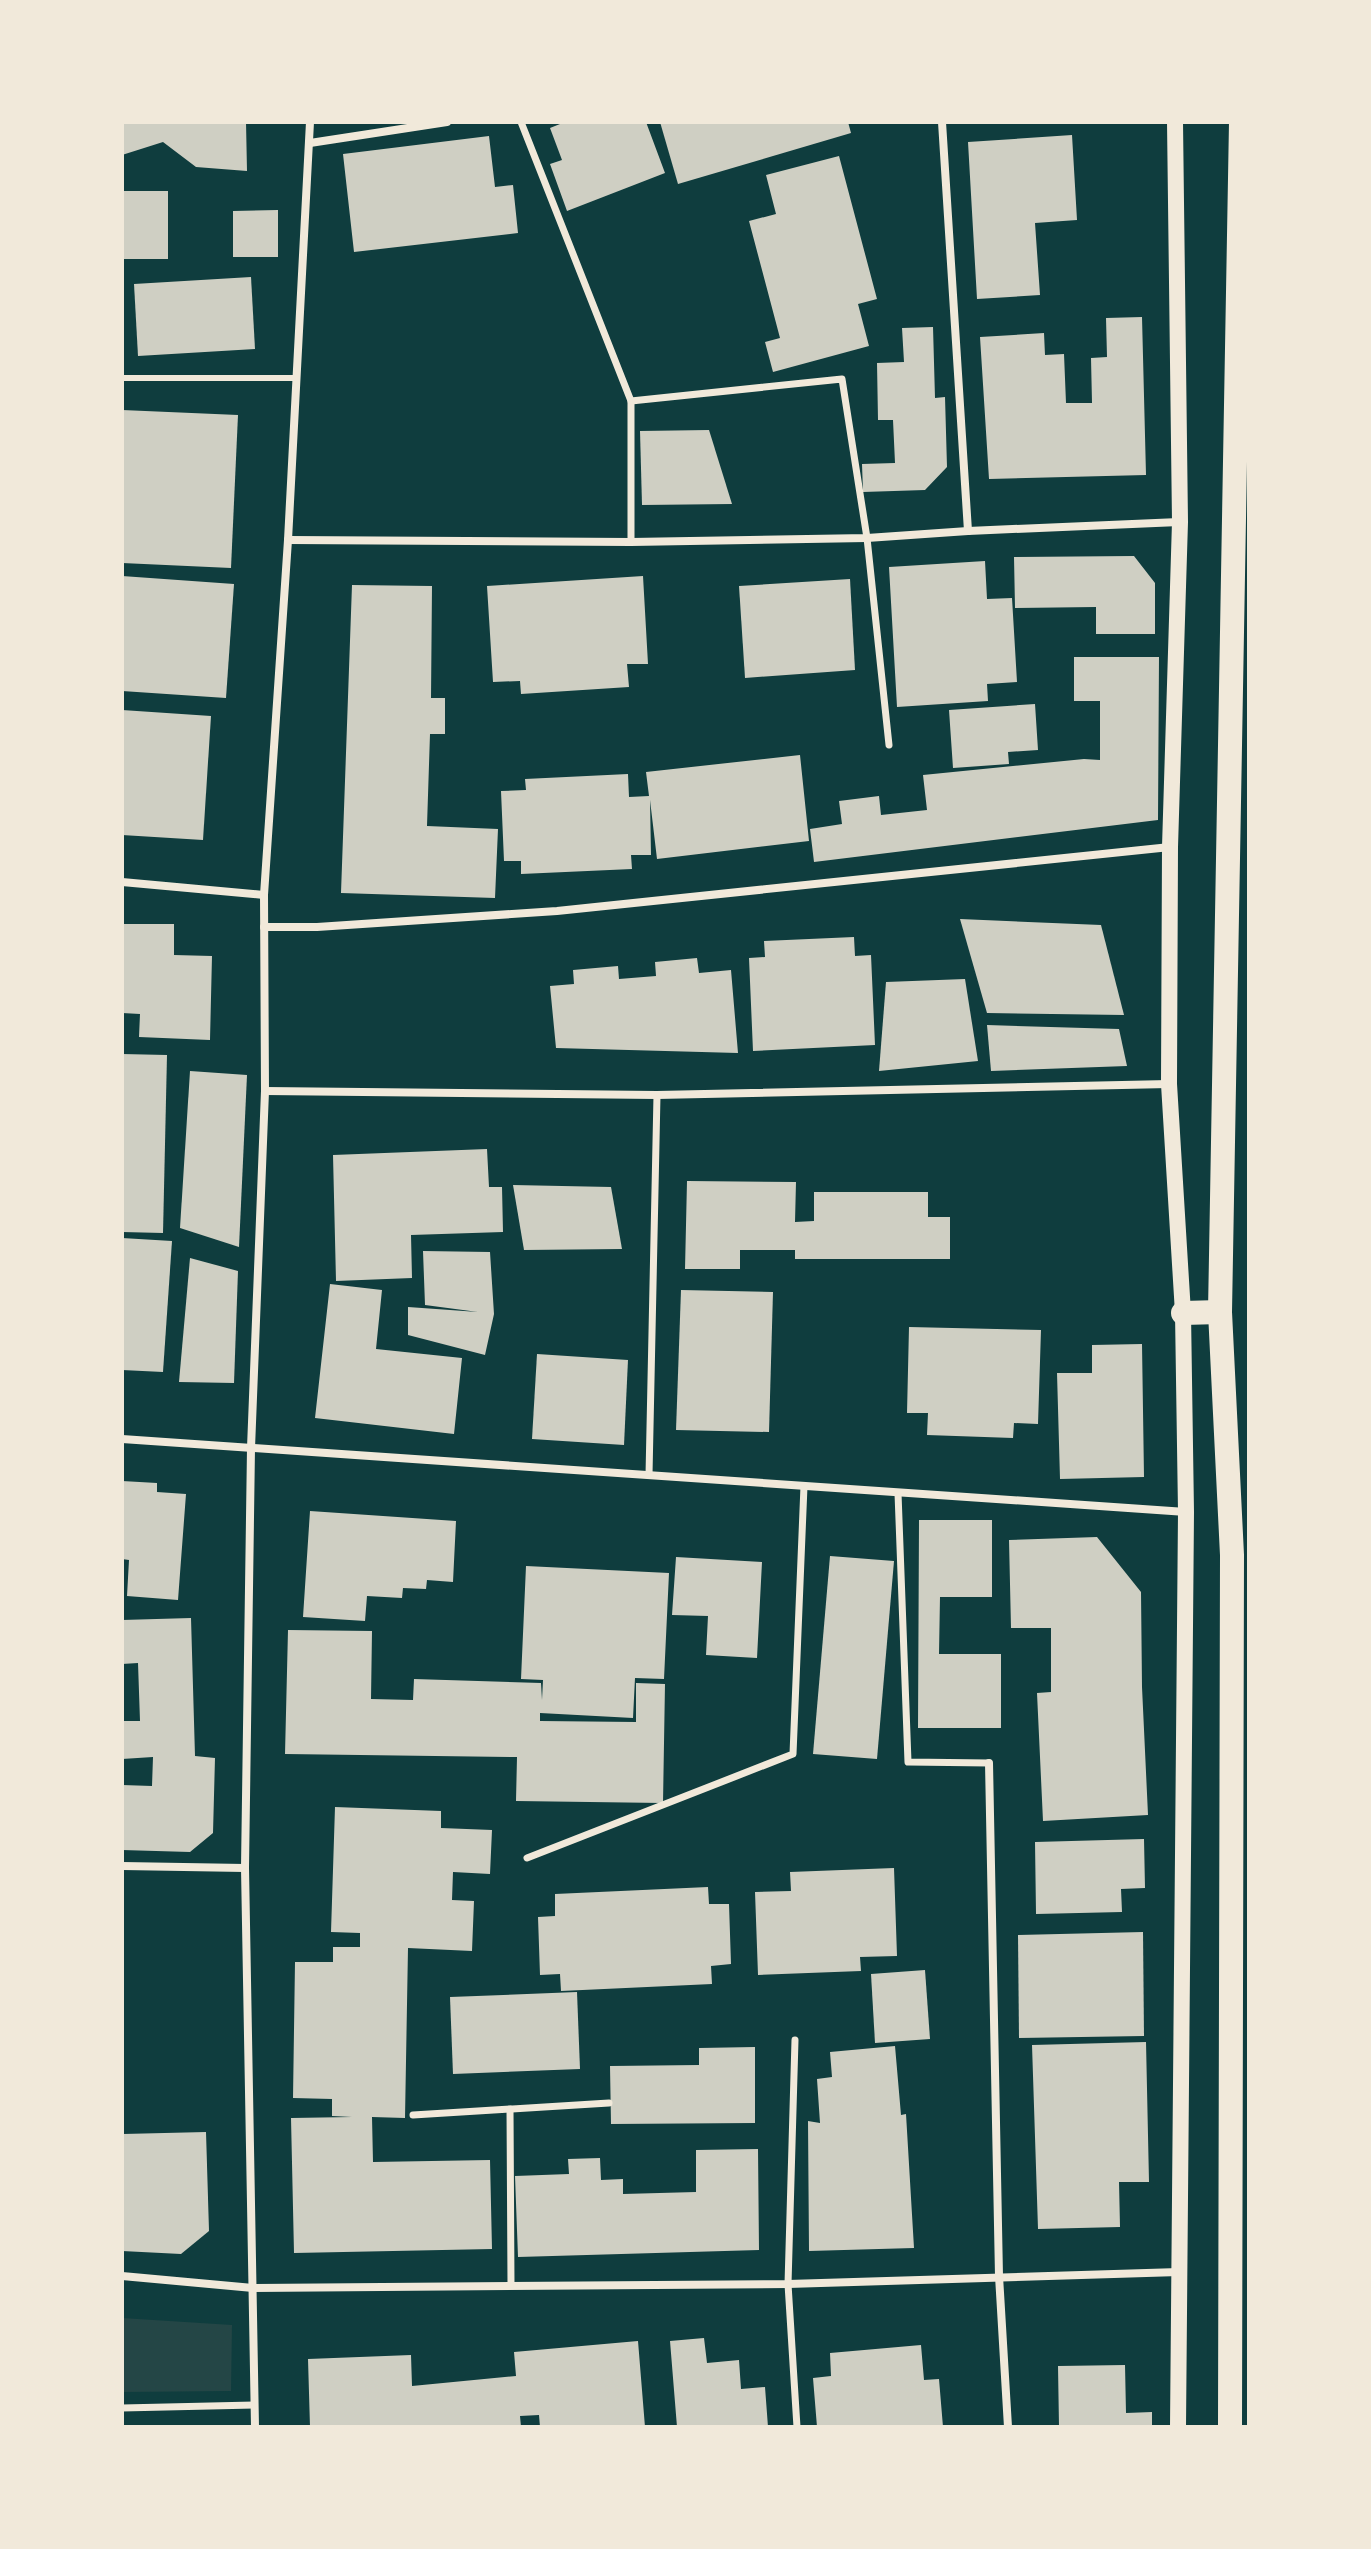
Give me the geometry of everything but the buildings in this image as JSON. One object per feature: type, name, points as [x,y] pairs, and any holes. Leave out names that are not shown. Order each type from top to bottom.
[{"type":"highway","points":[[1230,2427],[1232,1555],[1220,1312],[1241,122]]},
{"type":"highway","points":[[1183,1313],[1220,1312]]},
{"type":"main road","points":[[1175,122],[1180,522],[1170,847],[1169,1084],[1183,1313],[1186,1512],[1178,2427]]},
{"type":"main road","points":[[1178,2404],[1186,2427]]},
{"type":"street","points":[[255,2427],[245,1868],[251,1448],[265,1091],[264,895],[288,540],[310,122]]},
{"type":"street","points":[[310,143],[447,122]]},
{"type":"street","points":[[521,122],[631,401],[631,542]]},
{"type":"street","points":[[942,122],[968,531]]},
{"type":"street","points":[[631,401],[842,379],[867,538],[889,745]]},
{"type":"street","points":[[288,540],[631,542],[867,538],[1180,522]]},
{"type":"street","points":[[264,927],[317,927],[557,911],[1170,847]]},
{"type":"street","points":[[122,882],[264,895]]},
{"type":"street","points":[[265,1091],[657,1095],[1169,1084]]},
{"type":"street","points":[[649,1475],[657,1095]]},
{"type":"street","points":[[122,1439],[1186,1512]]},
{"type":"street","points":[[527,1858],[793,1754],[804,1486]]},
{"type":"street","points":[[898,1493],[908,1762],[989,1763],[999,2276],[1008,2427]]},
{"type":"street","points":[[122,1866],[245,1868]]},
{"type":"street","points":[[795,2040],[788,2284],[797,2427]]},
{"type":"street","points":[[413,2115],[609,2103]]},
{"type":"street","points":[[510,2109],[511,2285]]},
{"type":"street","points":[[122,2276],[253,2288],[788,2284],[1179,2272]]},
{"type":"street","points":[[122,2408],[254,2405]]},
{"type":"lane","points":[[122,378],[297,378]]},
{"type":"shaded area","points":[[122,2318],[232,2325],[231,2391],[122,2392]]}]
